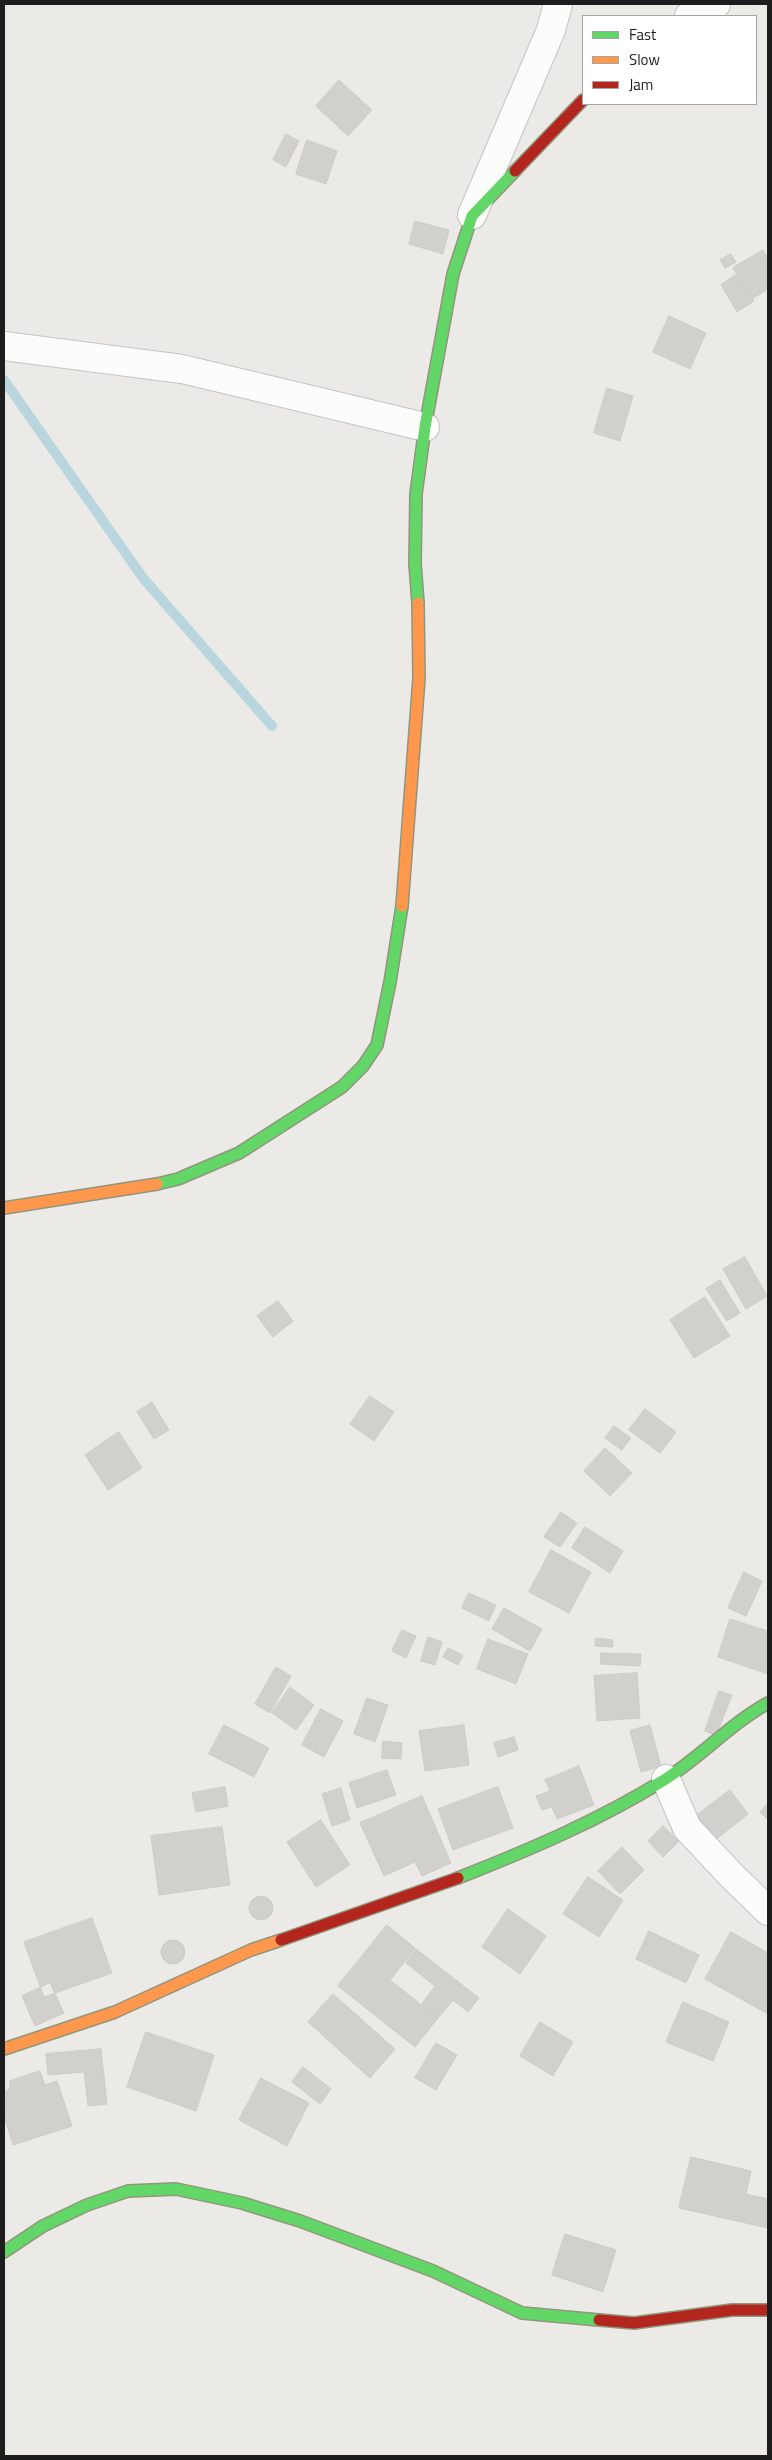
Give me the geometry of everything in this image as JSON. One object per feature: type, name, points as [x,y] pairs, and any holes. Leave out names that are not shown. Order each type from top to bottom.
[{"type":"street","points":[[4,1208],[144,1187],[178,1179],[204,1169],[239,1153],[342,1087],[364,1066],[377,1045],[390,982],[405,885],[419,678],[419,621],[415,564],[416,494],[425,427],[453,274],[472,216],[551,30],[558,4]]},
{"type":"street","points":[[691,15],[716,4]]},
{"type":"street","points":[[472,216],[582,101]]},
{"type":"street","points":[[4,346],[182,369],[425,427]]},
{"type":"street","points":[[4,2049],[115,2012],[251,1950],[445,1883],[538,1846],[636,1796],[666,1778],[745,1716],[768,1702]]},
{"type":"street","points":[[666,1778],[688,1828],[731,1875],[768,1911]]},
{"type":"street","points":[[4,2252],[44,2226],[87,2205],[128,2191],[176,2189],[242,2203],[300,2221],[433,2271],[522,2313],[634,2323],[732,2310],[768,2310]]},
{"type":"building","points":[[339,80],[372,110],[348,136],[316,106]]},
{"type":"building","points":[[286,134],[299,141],[286,167],[273,160]]},
{"type":"building","points":[[307,140],[337,151],[326,184],[296,174]]},
{"type":"building","points":[[415,221],[449,230],[443,254],[409,244]]},
{"type":"building","points":[[763,250],[768,259],[768,289],[752,299],[733,268]]},
{"type":"building","points":[[731,254],[736,262],[725,268],[720,260]]},
{"type":"building","points":[[736,275],[754,301],[737,312],[721,285]]},
{"type":"building","points":[[669,316],[706,333],[690,369],[653,352]]},
{"type":"building","points":[[607,388],[633,396],[620,441],[594,433]]},
{"type":"building","points":[[745,1257],[767,1296],[746,1309],[723,1269]]},
{"type":"building","points":[[720,1280],[740,1313],[727,1321],[706,1289]]},
{"type":"building","points":[[705,1297],[730,1336],[694,1358],[670,1320]]},
{"type":"building","points":[[278,1301],[293,1321],[273,1337],[257,1316]]},
{"type":"building","points":[[370,1396],[394,1412],[374,1441],[350,1424]]},
{"type":"building","points":[[152,1402],[169,1430],[154,1439],[137,1412]]},
{"type":"building","points":[[645,1409],[676,1432],[660,1453],[629,1430]]},
{"type":"building","points":[[614,1426],[631,1438],[622,1450],[605,1438]]},
{"type":"building","points":[[119,1432],[142,1468],[108,1490],[85,1455]]},
{"type":"building","points":[[605,1448],[632,1473],[610,1496],[584,1471]]},
{"type":"building","points":[[561,1512],[577,1523],[560,1547],[544,1537]]},
{"type":"building","points":[[585,1527],[623,1551],[610,1573],[572,1548]]},
{"type":"building","points":[[551,1550],[591,1572],[569,1613],[529,1592]]},
{"type":"building","points":[[744,1572],[762,1581],[746,1616],[728,1608]]},
{"type":"building","points":[[469,1593],[496,1605],[489,1621],[462,1608]]},
{"type":"building","points":[[504,1608],[542,1629],[530,1651],[492,1629]]},
{"type":"building","points":[[730,1619],[768,1631],[768,1674],[718,1657]]},
{"type":"building","points":[[402,1630],[416,1636],[406,1658],[392,1651]]},
{"type":"building","points":[[428,1637],[442,1642],[435,1665],[421,1661]]},
{"type":"building","points":[[596,1638],[613,1640],[613,1647],[595,1646]]},
{"type":"building","points":[[488,1639],[528,1654],[516,1684],[477,1669]]},
{"type":"building","points":[[448,1648],[463,1655],[458,1665],[443,1657]]},
{"type":"building","points":[[601,1653],[641,1654],[640,1666],[601,1664]]},
{"type":"building","points":[[276,1667],[291,1676],[270,1713],[255,1704]]},
{"type":"building","points":[[637,1673],[640,1718],[597,1721],[594,1676]]},
{"type":"building","points":[[290,1687],[314,1705],[296,1730],[272,1713]]},
{"type":"building","points":[[719,1691],[732,1695],[716,1736],[705,1731]]},
{"type":"building","points":[[367,1698],[388,1705],[375,1742],[354,1734]]},
{"type":"building","points":[[321,1709],[343,1721],[324,1757],[302,1745]]},
{"type":"building","points":[[224,1725],[269,1748],[254,1777],[209,1754]]},
{"type":"building","points":[[464,1725],[469,1765],[425,1771],[419,1731]]},
{"type":"building","points":[[650,1725],[661,1766],[641,1772],[630,1731]]},
{"type":"building","points":[[514,1737],[518,1750],[498,1757],[494,1743]]},
{"type":"building","points":[[383,1741],[402,1743],[401,1759],[382,1758]]},
{"type":"building","points":[[579,1766],[594,1805],[557,1819],[552,1807],[542,1810],[536,1796],[550,1791],[545,1780]]},
{"type":"building","points":[[387,1770],[396,1795],[357,1808],[349,1783]]},
{"type":"building","points":[[225,1787],[228,1806],[196,1812],[192,1793]]},
{"type":"building","points":[[498,1787],[513,1828],[453,1850],[438,1809]]},
{"type":"building","points":[[341,1788],[350,1820],[332,1826],[322,1794]]},
{"type":"building","points":[[730,1790],[748,1814],[715,1840],[697,1815]]},
{"type":"building","points":[[422,1796],[451,1863],[422,1876],[415,1862],[384,1876],[360,1823]]},
{"type":"building","points":[[768,1804],[768,1820],[760,1812]]},
{"type":"building","points":[[321,1820],[350,1865],[316,1887],[287,1842]]},
{"type":"building","points":[[663,1826],[679,1841],[663,1857],[648,1841]]},
{"type":"building","points":[[222,1827],[230,1885],[159,1895],[151,1836]]},
{"type":"building","points":[[622,1847],[644,1870],[620,1894],[598,1871]]},
{"type":"building","points":[[588,1877],[623,1900],[599,1937],[563,1914]]},
{"type":"building","points":[[261,1896],[270,1899],[273,1908],[270,1917],[261,1920],[252,1917],[249,1908],[252,1899]]},
{"type":"building","points":[[508,1909],[546,1936],[520,1974],[482,1947]]},
{"type":"building","points":[[92,1918],[112,1973],[44,1997],[24,1942]]},
{"type":"building","points":[[387,1925],[415,1948],[390,1980],[438,2018],[415,2047],[338,1986]]},
{"type":"building","points":[[649,1931],[699,1955],[686,1983],[636,1959]]},
{"type":"building","points":[[731,1932],[768,1953],[768,2014],[705,1979]]},
{"type":"building","points":[[173,1940],[182,1943],[185,1952],[182,1961],[173,1964],[164,1961],[161,1952],[164,1943]]},
{"type":"building","points":[[416,1949],[479,1998],[468,2012],[453,2000],[438,2018],[421,2005],[435,1986],[406,1963]]},
{"type":"building","points":[[50,1983],[64,2013],[35,2026],[22,1996]]},
{"type":"building","points":[[333,1994],[395,2049],[370,2078],[308,2022]]},
{"type":"building","points":[[683,2002],[729,2022],[713,2061],[666,2042]]},
{"type":"building","points":[[540,2022],[573,2042],[553,2076],[520,2056]]},
{"type":"building","points":[[146,2032],[214,2055],[196,2111],[127,2087]]},
{"type":"building","points":[[436,2043],[457,2055],[436,2090],[415,2078]]},
{"type":"building","points":[[101,2049],[107,2104],[88,2106],[84,2072],[48,2075],[46,2054]]},
{"type":"building","points":[[303,2067],[331,2089],[320,2104],[292,2082]]},
{"type":"building","points":[[40,2071],[45,2085],[57,2081],[72,2126],[13,2145],[4,2116],[4,2092],[10,2089],[10,2081]]},
{"type":"building","points":[[261,2078],[309,2103],[287,2146],[239,2120]]},
{"type":"building","points":[[691,2157],[751,2171],[746,2194],[768,2199],[768,2228],[679,2208]]},
{"type":"building","points":[[565,2234],[616,2250],[603,2292],[552,2275]]},
{"type":"waterway","points":[[4,380],[143,578],[272,726]]},
{"type":"traffic: fast","points":[[418,603],[415,564],[416,494],[425,427],[453,274],[472,216],[515,171]]},
{"type":"traffic: fast","points":[[157,1184],[178,1179],[239,1153],[342,1087],[363,1066],[377,1045],[390,982],[402,906]]},
{"type":"traffic: fast","points":[[458,1878],[564,1834],[640,1795],[678,1771],[754,1711],[768,1703]]},
{"type":"traffic: fast","points":[[4,2252],[43,2226],[87,2205],[128,2191],[176,2189],[242,2203],[300,2221],[433,2271],[522,2313],[599,2320]]},
{"type":"traffic: slow","points":[[402,906],[419,678],[418,603]]},
{"type":"traffic: slow","points":[[4,1208],[157,1184]]},
{"type":"traffic: slow","points":[[4,2049],[115,2012],[251,1950],[281,1940]]},
{"type":"traffic: jam","points":[[515,171],[582,101]]},
{"type":"traffic: jam","points":[[281,1940],[458,1878]]},
{"type":"traffic: jam","points":[[599,2320],[634,2323],[732,2310],[768,2310]]}]
